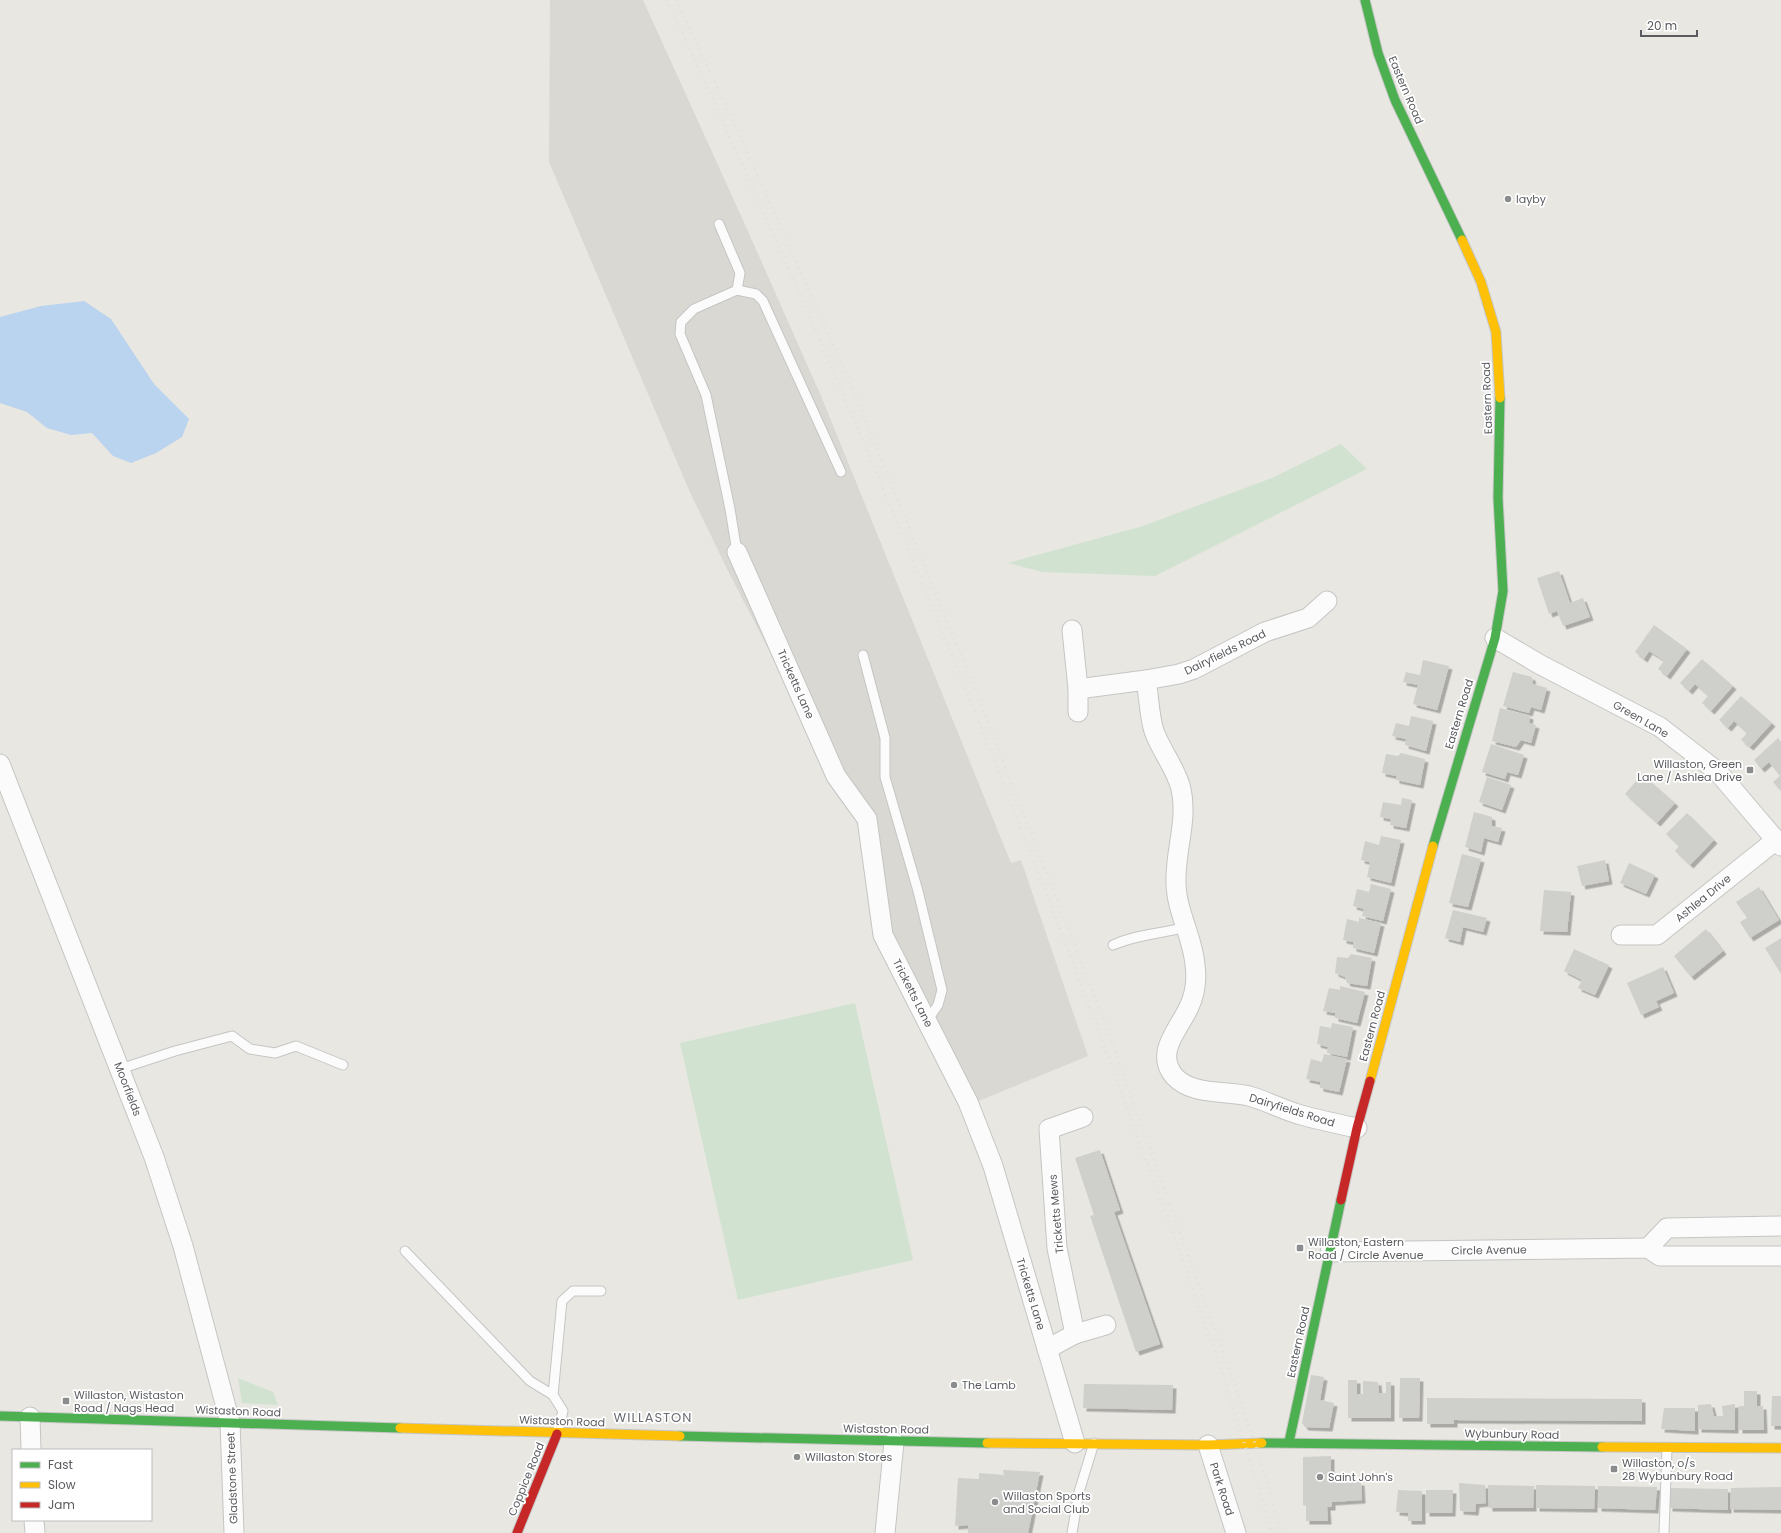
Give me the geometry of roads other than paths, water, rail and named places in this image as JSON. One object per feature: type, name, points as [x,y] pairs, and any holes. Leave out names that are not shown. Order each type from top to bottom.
[{"type":"street","name":"Eastern Road","points":[[1289,1442],[1357,1128],[1433,845],[1494,638],[1503,591],[1498,498],[1501,408],[1496,332],[1481,282],[1440,191],[1395,100],[1378,53],[1365,0]]},
{"type":"street","name":"Tricketts Lane","points":[[737,552],[836,776],[867,819],[883,935],[968,1102],[993,1166],[1075,1443]]},
{"type":"street","name":"Dairyfields Road","points":[[1327,601],[1308,618],[1265,632],[1194,669],[1179,674],[1146,680],[1154,730],[1176,774],[1182,794],[1184,806],[1183,824],[1176,883],[1178,902],[1195,964],[1196,980],[1189,1008],[1169,1043],[1166,1054],[1168,1064],[1173,1074],[1180,1082],[1190,1086],[1221,1093],[1246,1096],[1300,1114],[1357,1128]]},
{"type":"street","points":[[1072,630],[1078,689],[1078,712]]},
{"type":"street","name":"Green Lane","points":[[1494,638],[1538,664],[1660,727],[1718,772],[1779,843]]},
{"type":"street","points":[[1078,689],[1146,680]]},
{"type":"street","name":"Moorfields","points":[[0,764],[154,1157],[183,1246],[230,1422]]},
{"type":"street","name":"Ashlea Drive","points":[[1621,935],[1657,935],[1779,843]]},
{"type":"street","name":"Tricketts Mews","points":[[1075,1334],[1057,1248],[1049,1129],[1083,1117]]},
{"type":"street","points":[[1648,1248],[1667,1228],[1781,1226]]},
{"type":"street","name":"Circle Avenue","points":[[1330,1252],[1648,1248],[1660,1256],[1781,1256]]},
{"type":"street","points":[[1047,1349],[1075,1334],[1106,1325]]},
{"type":"street","name":"Wistaston Road","points":[[0,1416],[230,1422],[557,1434],[894,1442],[1208,1445],[1243,1443]]},
{"type":"street","points":[[30,1417],[31,1449]]},
{"type":"street","name":"Gladstone Street","points":[[230,1422],[234,1533]]},
{"type":"street","name":"Coppice Road","points":[[517,1533],[557,1434]]},
{"type":"street","points":[[884,1533],[894,1442]]},
{"type":"street","name":"Wybunbury Road","points":[[1243,1443],[1289,1442],[1667,1448],[1781,1448]]},
{"type":"street","name":"Park Road","points":[[1208,1445],[1236,1533]]},
{"type":"street","points":[[34,1521],[35,1533]]},
{"type":"lane","points":[[719,224],[740,273],[737,290]]},
{"type":"lane","points":[[737,552],[730,509],[706,395],[680,334],[681,322],[694,309],[737,290],[756,294],[763,301],[841,472]]},
{"type":"lane","points":[[863,655],[885,738],[885,777],[918,891],[942,990],[938,1005],[927,1021]]},
{"type":"lane","points":[[1113,945],[1128,938],[1173,931],[1186,927]]},
{"type":"lane","points":[[120,1069],[175,1051],[232,1036],[250,1050],[275,1053],[296,1046],[343,1065]]},
{"type":"lane","points":[[405,1251],[530,1381],[553,1395],[563,1411],[557,1434]]},
{"type":"lane","points":[[553,1395],[562,1301],[573,1291],[601,1291]]},
{"type":"lane","points":[[1072,1533],[1079,1492],[1094,1443]]},
{"type":"lane","points":[[1664,1533],[1667,1448]]},
{"type":"water","points":[[84,301],[111,319],[154,384],[189,419],[182,437],[156,453],[131,463],[113,456],[92,433],[71,435],[47,428],[27,412],[0,403],[0,317],[41,306]]},
{"type":"railway","points":[[667,0],[817,334],[889,503],[1027,843],[1156,1186],[1217,1359],[1272,1533]]},
{"type":"railway","points":[[676,0],[739,134],[846,373],[981,704],[1110,1036],[1255,1443],[1282,1533]]},
{"type":"place","name":"layby","points":[[1508,199]]},
{"type":"place","name":"Willaston, Green Lane / Ashlea Drive","points":[[1750,770]]},
{"type":"place","name":"Willaston, Eastern Road / Circle Avenue","points":[[1300,1248]]},
{"type":"place","name":"The Lamb","points":[[954,1385]]},
{"type":"place","name":"Willaston, Wistaston Road / Nags Head","points":[[66,1401]]},
{"type":"place","name":"Willaston Stores","points":[[797,1457]]},
{"type":"place","name":"Willaston, o/s 28 Wybunbury Road","points":[[1614,1469]]},
{"type":"place","name":"Saint John's","points":[[1320,1477]]},
{"type":"place","name":"Willaston Sports and Social Club","points":[[995,1502]]},
{"type":"district","name":"WILLASTON","points":[[653,1417]]}]
